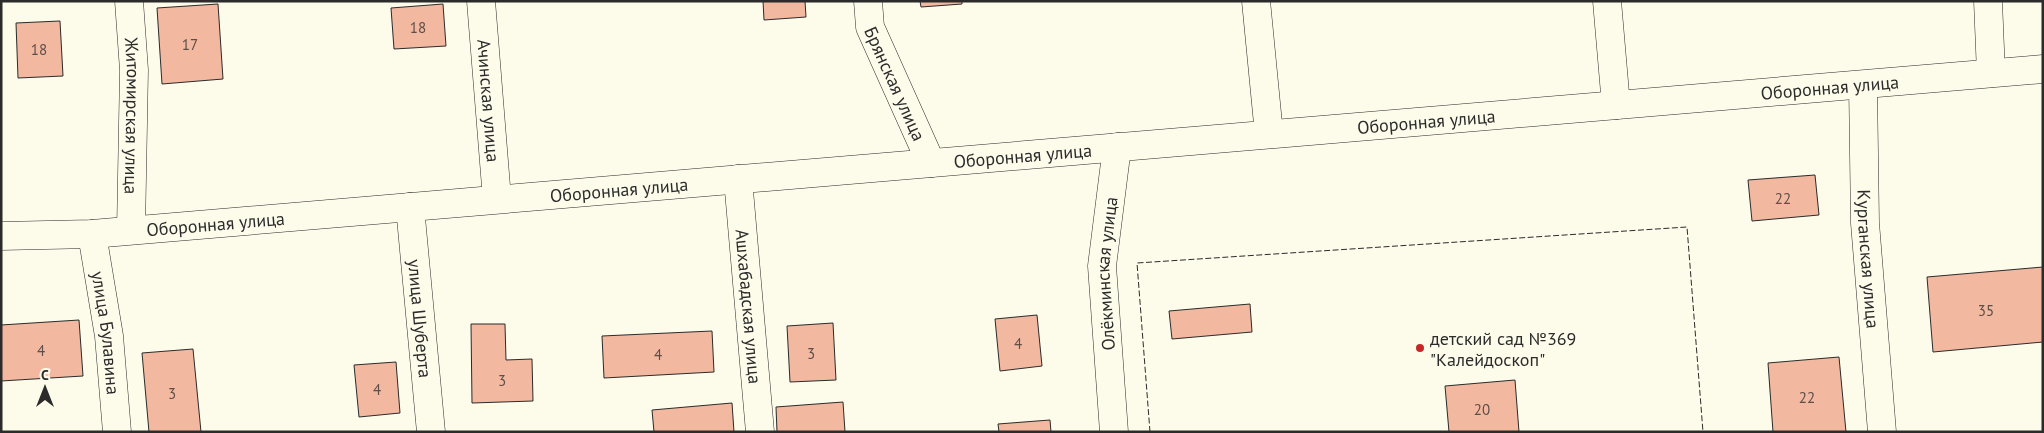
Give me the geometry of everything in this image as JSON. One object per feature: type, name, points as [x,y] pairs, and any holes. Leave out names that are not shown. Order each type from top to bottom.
[{"type":"street","name":"Житомирская улица","points":[[128,1],[134,70],[131,230]]},
{"type":"street","name":"Ачинская улица","points":[[481,1],[496,200]]},
{"type":"street","name":"Брянская улица","points":[[868,1],[870,27],[931,163]]},
{"type":"street","points":[[1256,1],[1270,134]]},
{"type":"street","points":[[1607,1],[1616,105]]},
{"type":"street","points":[[1988,1],[1991,73]]},
{"type":"street","name":"Оборонная улица","points":[[1,236],[92,234],[2043,69]]},
{"type":"street","name":"Курганская улица","points":[[1863,85],[1865,223],[1882,432]]},
{"type":"street","name":"Олёкминская улица","points":[[1114,432],[1102,266],[1117,147]]},
{"type":"street","name":"Ашхабадская улица","points":[[738,179],[760,432]]},
{"type":"street","name":"улица Шуберта","points":[[410,207],[431,432]]},
{"type":"street","name":"улица Булавина","points":[[92,234],[109,336],[116,432]]},
{"type":"building","points":[[763,1],[805,1],[806,17],[764,20]]},
{"type":"building","points":[[920,1],[962,1],[962,4],[921,7]]},
{"type":"building","points":[[218,4],[223,79],[162,84],[157,8]]},
{"type":"building","points":[[443,4],[446,46],[394,49],[391,8]]},
{"type":"building","points":[[60,21],[63,76],[18,78],[16,23]]},
{"type":"building","points":[[1815,175],[1819,215],[1752,221],[1748,180]]},
{"type":"building","points":[[2043,267],[2043,342],[1933,352],[1927,277]]},
{"type":"building","points":[[1250,304],[1252,332],[1172,339],[1169,311]]},
{"type":"building","points":[[1037,315],[1042,366],[1000,371],[995,319]]},
{"type":"building","points":[[79,320],[83,376],[1,381],[1,325]]},
{"type":"building","points":[[833,323],[836,380],[790,382],[787,326]]},
{"type":"building","points":[[471,324],[505,324],[506,360],[532,359],[533,401],[472,403]]},
{"type":"building","points":[[712,331],[714,372],[604,378],[602,336]]},
{"type":"building","points":[[193,349],[201,432],[149,432],[142,353]]},
{"type":"building","points":[[1839,357],[1846,432],[1773,432],[1768,363]]},
{"type":"building","points":[[396,362],[400,413],[359,417],[354,365]]},
{"type":"building","points":[[1515,380],[1519,432],[1449,432],[1445,386]]},
{"type":"building","points":[[843,402],[845,432],[777,432],[776,407]]},
{"type":"building","points":[[732,403],[734,432],[654,432],[652,410]]},
{"type":"building","points":[[1050,420],[1051,432],[999,432],[998,424]]},
{"type":"fence","points":[[1150,432],[1137,263],[1687,227],[1703,432]]},
{"type":"place","name":"детский сад №369 \"Калейдоскоп\"","points":[[1420,348]]}]
